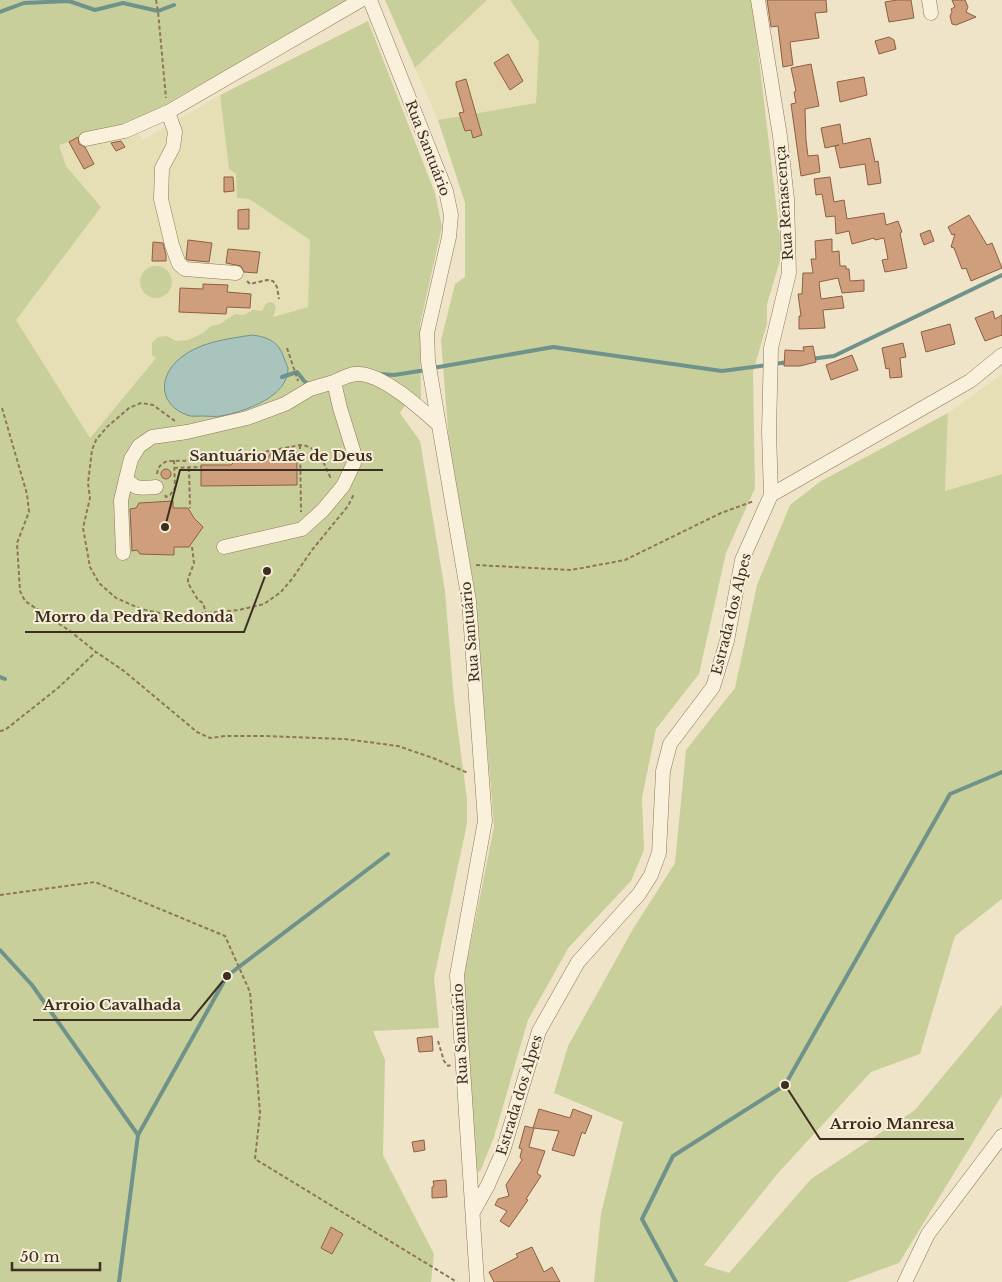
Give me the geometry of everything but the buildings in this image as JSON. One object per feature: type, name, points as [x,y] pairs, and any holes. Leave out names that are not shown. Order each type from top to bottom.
[{"type":"street","points":[[86,139],[124,131],[168,112],[360,0]]},
{"type":"street","name":"Rua Santuário","points":[[370,0],[446,191],[451,215],[449,237],[427,333],[428,361],[469,601],[485,821],[457,975],[477,1282]]},
{"type":"street","name":"Rua Renascença","points":[[758,0],[780,136],[788,218],[789,273],[771,348],[769,432],[771,495]]},
{"type":"street","points":[[168,112],[175,132],[173,147],[162,168],[161,199],[172,245],[179,264],[184,269],[236,273]]},
{"type":"street","points":[[771,495],[970,382],[1002,355]]},
{"type":"street","points":[[122,553],[121,500],[131,459],[139,446],[152,437],[187,432],[247,418],[285,404],[310,389],[352,374],[361,374],[381,381],[413,402],[438,424]]},
{"type":"street","points":[[224,547],[302,529],[323,510],[343,486],[354,463],[354,453],[334,382]]},
{"type":"street","points":[[126,480],[132,486],[138,488],[156,487]]},
{"type":"street","name":"Estrada dos Alpes","points":[[472,1213],[504,1151],[539,1031],[578,962],[639,894],[651,875],[659,853],[663,771],[670,744],[712,687],[728,641],[742,560],[771,495]]},
{"type":"street","points":[[905,1282],[928,1234],[1002,1136]]},
{"type":"path","points":[[156,0],[168,112]]},
{"type":"path","points":[[236,273],[250,284],[267,280],[273,281],[277,287],[279,299]]},
{"type":"path","points":[[287,348],[295,377],[300,384],[310,389]]},
{"type":"path","points":[[2,408],[27,494],[29,512],[17,543],[20,591],[25,601],[124,671],[197,732],[210,738],[264,736],[345,739],[398,746],[433,758],[481,779]]},
{"type":"path","points":[[300,445],[302,529]]},
{"type":"path","points":[[156,487],[158,468],[162,463],[174,460],[222,460],[300,445],[308,446],[318,452],[338,492]]},
{"type":"path","points":[[174,460],[174,468],[201,467]]},
{"type":"path","points":[[189,468],[190,508]]},
{"type":"path","points":[[192,547],[194,563],[188,583],[198,600],[203,604],[206,613],[239,610],[264,604],[281,592],[348,506],[355,491]]},
{"type":"path","points":[[463,565],[571,570],[625,560],[721,513],[771,495]]},
{"type":"path","points":[[0,731],[5,730],[58,688],[96,652]]},
{"type":"path","points":[[0,895],[95,882],[225,936],[250,992],[260,1113],[255,1159],[457,1282]]},
{"type":"path","points":[[438,1041],[444,1061],[448,1066],[462,1063]]},
{"type":"shaded area","points":[[487,0],[510,0],[539,42],[536,103],[438,120],[415,68]]},
{"type":"shaded area","points":[[220,95],[229,169],[236,174],[237,198],[249,199],[310,240],[308,307],[165,347],[90,438],[15,320],[101,207],[66,166],[59,145],[133,124],[143,140]]},
{"type":"shaded area","points":[[1002,374],[1002,474],[945,491],[948,413]]},
{"type":"green space","points":[[0,0],[350,0],[133,124],[59,145],[66,166],[101,207],[16,320],[90,438],[156,358],[152,355],[152,343],[158,337],[167,336],[176,341],[188,340],[235,314],[244,315],[253,310],[262,311],[269,302],[274,303],[276,308],[273,317],[308,307],[310,240],[249,199],[237,198],[236,174],[229,169],[220,95],[368,21],[435,193],[442,227],[420,325],[421,400],[412,395],[400,413],[420,441],[445,591],[454,700],[467,799],[467,824],[434,978],[439,1028],[373,1031],[385,1060],[383,1155],[434,1254],[431,1282],[0,1282]]},
{"type":"green space","points":[[385,0],[487,0],[415,68]]},
{"type":"green space","points":[[510,0],[752,0],[782,254],[767,304],[767,324],[753,372],[755,488],[726,553],[699,674],[656,729],[642,798],[644,850],[631,881],[569,947],[528,1020],[494,1137],[480,1172],[477,1170],[464,976],[494,827],[474,586],[449,442],[441,340],[455,284],[465,277],[465,203],[438,120],[536,103],[539,42]]},
{"type":"green space","points":[[156,266],[162,267],[167,271],[171,276],[171,288],[167,293],[162,297],[156,298],[150,297],[145,293],[141,288],[140,282],[141,276],[145,271],[150,267]]},
{"type":"green space","points":[[948,413],[945,491],[1002,474],[1002,899],[955,936],[920,1054],[871,1072],[779,1172],[704,1265],[729,1273],[811,1179],[915,1110],[1002,1005],[1002,1095],[899,1263],[847,1282],[594,1282],[601,1214],[623,1122],[554,1093],[568,1046],[633,929],[675,863],[686,750],[735,688],[757,585],[790,505],[821,481]]},
{"type":"water","points":[[252,335],[263,337],[276,344],[282,352],[288,368],[286,378],[281,387],[273,395],[252,407],[219,416],[189,416],[171,405],[165,391],[165,383],[171,368],[177,361],[203,345]]},
{"type":"waterway","points":[[0,12],[24,3],[69,1],[95,10],[123,3],[158,11],[174,5]]},
{"type":"waterway","points":[[811,359],[834,356],[1002,275]]},
{"type":"waterway","points":[[433,368],[553,347],[722,371],[767,365]]},
{"type":"waterway","points":[[774,364],[789,362]]},
{"type":"waterway","points":[[379,374],[394,375],[426,370]]},
{"type":"waterway","points":[[282,377],[297,372],[305,382],[311,385]]},
{"type":"waterway","points":[[0,677],[5,679]]},
{"type":"waterway","points":[[676,1282],[642,1219],[673,1156],[785,1085],[950,794],[1002,772]]},
{"type":"waterway","points":[[119,1282],[138,1135],[227,976],[388,854]]},
{"type":"waterway","points":[[0,950],[32,985],[138,1135]]},
{"type":"place","name":"Santuário Mãe de Deus","points":[[165,527]]},
{"type":"place","name":"Morro da Pedra Redonda","points":[[267,571]]},
{"type":"place","name":"Arroio Cavalhada","points":[[227,976]]},
{"type":"place","name":"Arroio Manresa","points":[[785,1085]]}]
